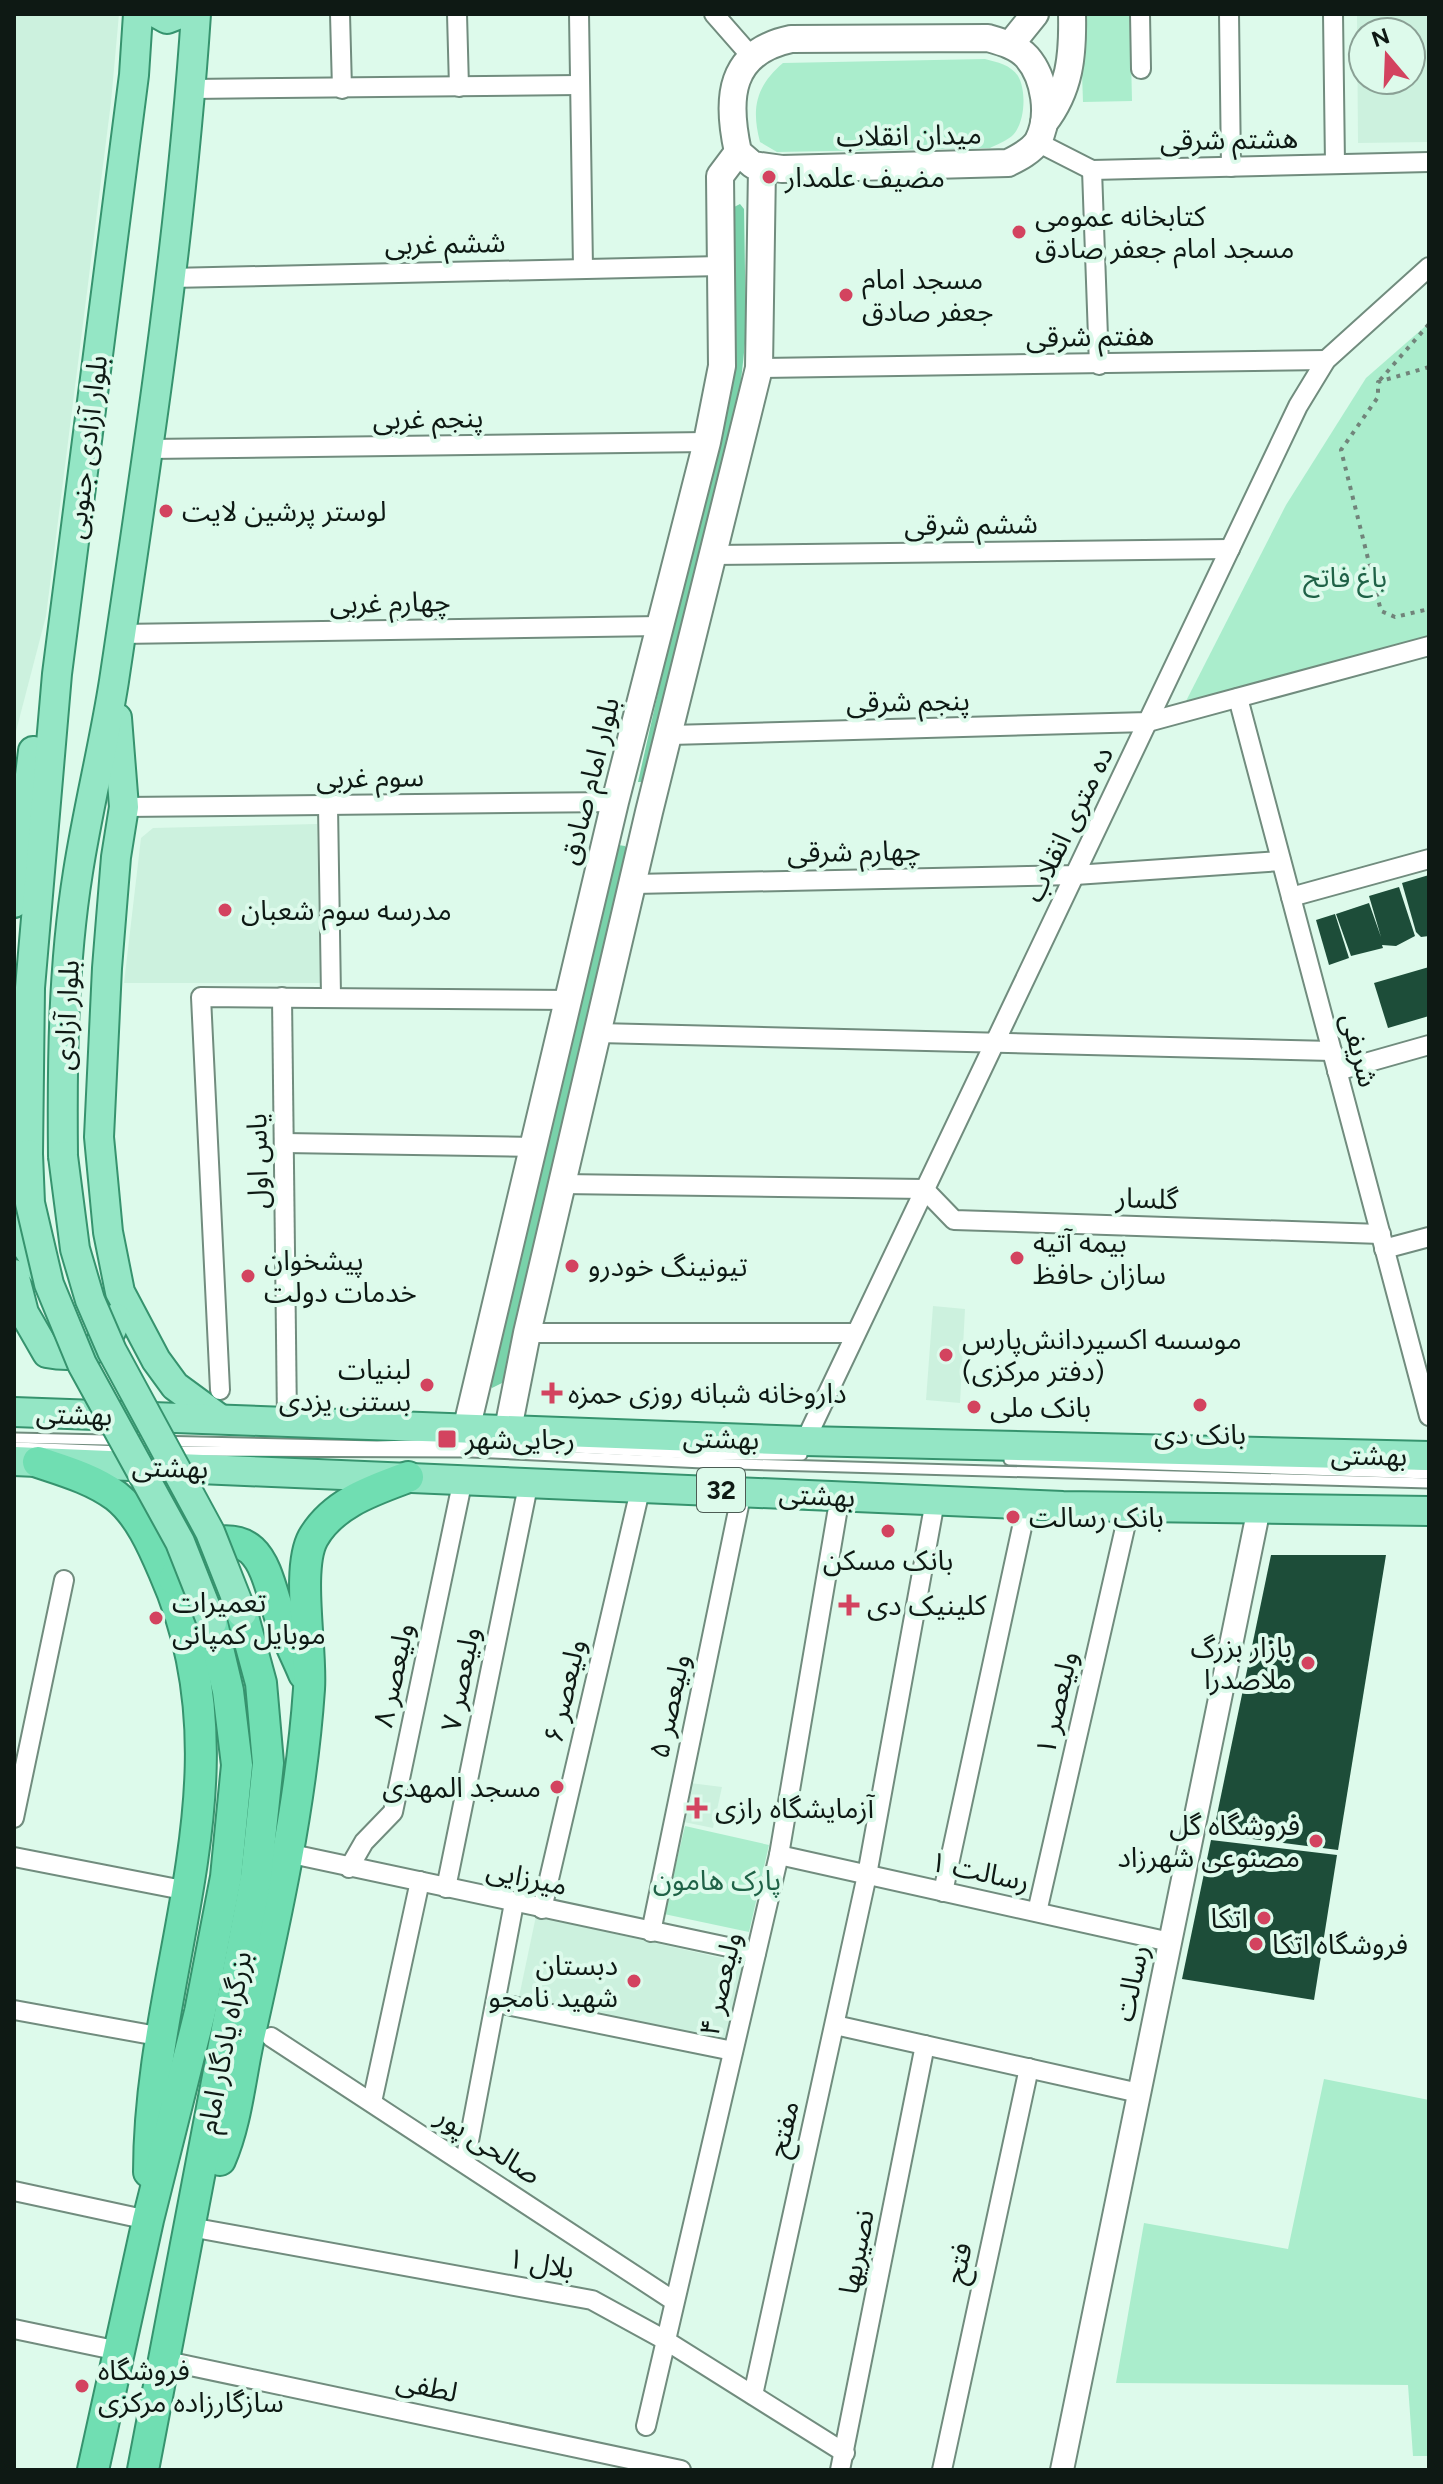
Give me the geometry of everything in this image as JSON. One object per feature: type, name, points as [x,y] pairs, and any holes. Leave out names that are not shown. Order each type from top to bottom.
[{"type":"highway","points":[[22,1456],[95,1483],[119,1498],[147,1536],[172,1589],[197,1670],[203,1717],[203,1766],[188,1891],[163,2037],[149,2149],[148,2220]]},
{"type":"highway","points":[[190,2227],[223,2153],[287,1853],[310,1687],[305,1558],[314,1538],[358,1496],[408,1477]]},
{"type":"highway","points":[[172,1589],[175,1573],[193,1548],[228,1539],[251,1547],[265,1567],[282,1624],[310,1687]]},
{"type":"highway","name":"بزرگراه یادگار امام","points":[[143,2470],[256,1877],[268,1789],[261,1683],[242,1613]]},
{"type":"highway","name":"بزرگراه یادگار امام","points":[[93,2470],[148,2220],[200,2012],[226,1877],[237,1765],[228,1691],[212,1623]]},
{"type":"main road","name":"بلوار آزادی جنوبی","points":[[40,880],[57,674],[134,75],[138,14]]},
{"type":"main road","points":[[158,14],[167,19],[180,14]]},
{"type":"main road","points":[[196,14],[191,89],[149,449],[113,684],[124,807],[108,952],[99,1137],[108,1232],[120,1292],[156,1360],[175,1386],[221,1420]]},
{"type":"main road","points":[[1010,45],[1035,14]]},
{"type":"main road","points":[[1040,133],[1060,103],[1067,82],[1073,45],[1072,14]]},
{"type":"main road","points":[[508,1429],[527,1333],[649,812],[759,368],[762,167],[738,152],[732,102],[739,76],[750,55],[770,43],[791,39],[988,38],[1010,45],[1026,55],[1040,76],[1040,133]]},
{"type":"main road","name":"میدان انقلاب","points":[[762,167],[991,166],[1021,156],[1040,133]]},
{"type":"main road","name":"بلوار امام صادق","points":[[467,1426],[615,802],[707,442],[722,366],[720,176],[738,152]]},
{"type":"main road","points":[[14,903],[35,735],[57,674]]},
{"type":"main road","name":"بلوار آزادی","points":[[113,684],[77,874],[64,995],[63,1156],[75,1249],[90,1300],[112,1351],[198,1509],[242,1613]]},
{"type":"main road","points":[[615,802],[649,812]]},
{"type":"main road","name":"بلوار آزادی","points":[[40,880],[30,988],[28,1154],[30,1203],[49,1284]]},
{"type":"main road","points":[[14,1227],[49,1284],[82,1364],[180,1542],[212,1623]]},
{"type":"main road","points":[[14,1274],[24,1313],[47,1353],[71,1357],[91,1353],[112,1334],[120,1292]]},
{"type":"main road","points":[[475,1386],[482,1395],[494,1398],[506,1397],[515,1387]]},
{"type":"main road","name":"بهشتى","points":[[14,1412],[467,1426],[805,1441],[1429,1456]]},
{"type":"main road","name":"بهشتی","points":[[22,1456],[935,1501],[1429,1511]]},
{"type":"street","points":[[340,14],[342,89]]},
{"type":"street","points":[[457,14],[459,87]]},
{"type":"street","points":[[579,14],[583,268]]},
{"type":"street","points":[[714,14],[750,55]]},
{"type":"street","points":[[1140,14],[1141,69]]},
{"type":"street","points":[[1229,14],[1231,167]]},
{"type":"street","points":[[1333,14],[1335,164]]},
{"type":"street","points":[[191,89],[579,85]]},
{"type":"street","name":"هشتم شرقی","points":[[1040,133],[1092,170],[1429,162]]},
{"type":"street","points":[[1092,170],[1099,365]]},
{"type":"street","name":"ششم غربی","points":[[170,278],[721,266]]},
{"type":"street","name":"ده متری انقلاب","points":[[805,1441],[1298,406],[1326,360],[1429,267]]},
{"type":"street","name":"هفتم شرقی","points":[[759,368],[1326,360]]},
{"type":"street","name":"پنجم غربی","points":[[149,449],[707,442]]},
{"type":"street","name":"ششم شرقی","points":[[712,555],[1230,549]]},
{"type":"street","name":"چهارم غربی","points":[[120,634],[661,626]]},
{"type":"street","name":"پنجم شرقی","points":[[670,735],[1148,722],[1429,646]]},
{"type":"street","name":"شریفی","points":[[1238,698],[1382,1242],[1425,1386],[1429,1416]]},
{"type":"street","name":"سوم غربی","points":[[124,807],[615,802]]},
{"type":"street","points":[[328,806],[331,996]]},
{"type":"street","points":[[1291,897],[1429,859]]},
{"type":"street","name":"چهارم شرقی","points":[[634,884],[1075,875],[1281,861]]},
{"type":"street","points":[[220,1390],[201,997],[570,1000]]},
{"type":"street","name":"یاس اول","points":[[282,997],[287,1421]]},
{"type":"street","points":[[598,1033],[1332,1051]]},
{"type":"street","points":[[1337,1071],[1429,1045]]},
{"type":"street","points":[[284,1143],[535,1147]]},
{"type":"street","points":[[562,1184],[924,1189]]},
{"type":"street","name":"گلسار","points":[[924,1189],[954,1220],[1382,1242],[1429,1237]]},
{"type":"street","points":[[527,1333],[855,1333]]},
{"type":"street","name":"ولیعصر ۸","points":[[349,1868],[364,1842],[393,1812],[463,1479]]},
{"type":"street","name":"ولیعصر ۷","points":[[446,1888],[529,1481]]},
{"type":"street","name":"ولیعصر ۶","points":[[542,1909],[641,1486]]},
{"type":"street","name":"ولیعصر ۵","points":[[651,1932],[742,1491]]},
{"type":"street","name":"ولیعصر ۴","points":[[646,2426],[779,1855],[840,1496]]},
{"type":"street","name":"مفتح","points":[[753,2395],[867,1875],[935,1501]]},
{"type":"street","points":[[943,1892],[1027,1504]]},
{"type":"street","name":"ولیعصر ۱","points":[[1037,1912],[1130,1506]]},
{"type":"street","name":"رسالت","points":[[1062,2470],[1259,1508]]},
{"type":"street","points":[[14,1818],[64,1580]]},
{"type":"street","name":"میرزایی","points":[[287,1853],[756,1953]]},
{"type":"street","name":"رسالت ۱","points":[[779,1855],[1170,1942]]},
{"type":"street","points":[[14,1857],[188,1891]]},
{"type":"street","points":[[372,2102],[420,1881]]},
{"type":"street","points":[[465,2162],[514,1903]]},
{"type":"street","points":[[497,2003],[733,2051]]},
{"type":"street","points":[[14,2010],[163,2037]]},
{"type":"street","points":[[835,2025],[1139,2093]]},
{"type":"street","name":"صالحی پور","points":[[271,2037],[674,2301]]},
{"type":"street","name":"نصیریها","points":[[843,2462],[925,2045]]},
{"type":"street","name":"فتح","points":[[942,2470],[1029,2068]]},
{"type":"street","points":[[14,2191],[148,2220]]},
{"type":"street","name":"بلال ۱","points":[[190,2227],[592,2300],[665,2340],[753,2395],[843,2462]]},
{"type":"street","points":[[14,2329],[119,2351]]},
{"type":"street","name":"لطفی","points":[[162,2360],[681,2470]]},
{"type":"lane","points":[[14,1438],[377,1446],[480,1443],[711,1455],[852,1455],[1429,1474]]},
{"type":"lane","points":[[22,1456],[471,1452],[703,1463],[1429,1483]]},
{"type":"path","points":[[1429,324],[1378,382],[1378,397],[1341,450],[1381,611],[1395,617],[1429,609]]},
{"type":"path","points":[[1378,382],[1429,367]]},
{"type":"shaded area","points":[[14,14],[119,14],[111,102],[46,616],[14,739]]},
{"type":"shaded area","points":[[1357,14],[1429,14],[1429,142],[1358,143],[1358,96],[1427,96],[1427,16]]},
{"type":"shaded area","name":"مدرسه سوم شعبان","points":[[317,824],[320,983],[124,983],[141,838],[153,828]]},
{"type":"shaded area","name":"موسسه اکسیردانش‌پارس (دفتر مرکزی)","points":[[933,1306],[965,1309],[960,1403],[926,1400]]},
{"type":"shaded area","name":"آزمایشگاه رازی","points":[[682,1782],[722,1787],[713,1828],[674,1820]]},
{"type":"shaded area","name":"دبستان شهید نامجو","points":[[536,1916],[748,1964],[733,2043],[519,1997]]},
{"type":"green space","points":[[1080,14],[1130,14],[1132,101],[1083,102]]},
{"type":"green space","points":[[985,59],[1003,64],[1015,72],[1021,82],[1023,98],[1022,116],[1016,131],[1010,138],[990,148],[777,152],[760,142],[756,119],[758,98],[767,80],[783,63]]},
{"type":"green space","points":[[740,204],[744,209],[746,334],[740,390],[647,782],[638,782],[696,523],[734,376],[732,213],[734,207]]},
{"type":"green space","name":"باغ فاتح","points":[[1429,323],[1429,643],[1184,705],[1286,505],[1366,378]]},
{"type":"green space","points":[[618,845],[627,849],[504,1382],[492,1388],[488,1383]]},
{"type":"green space","name":"پارک هامون","points":[[685,1826],[769,1845],[749,1932],[664,1914]]},
{"type":"green space","points":[[1324,2079],[1429,2100],[1429,2456],[1413,2456],[1408,2385],[1116,2383],[1144,2223],[1288,2249]]},
{"type":"building","points":[[1429,875],[1429,936],[1421,937],[1416,932],[1402,883]]},
{"type":"building","points":[[1399,887],[1415,936],[1396,946],[1382,945],[1383,948],[1351,956],[1336,914],[1369,903],[1381,937],[1369,896]]},
{"type":"building","points":[[1335,914],[1349,958],[1329,965],[1316,920]]},
{"type":"building","points":[[1429,967],[1429,1016],[1388,1028],[1374,983]]},
{"type":"building","name":"بازار بزرگ ملاصدرا","points":[[1271,1555],[1386,1555],[1338,1850],[1213,1834]]},
{"type":"building","name":"فروشگاه اتکا","points":[[1211,1840],[1337,1855],[1314,2000],[1182,1979]]},
{"type":"place","name":"مضیف علمدار","points":[[769,177]]},
{"type":"place","name":"کتابخانه عمومی مسجد امام جعفر صادق","points":[[1019,232]]},
{"type":"place","name":"مسجد امام جعفر صادق","points":[[846,295]]},
{"type":"place","name":"لوستر پرشين لايت","points":[[166,511]]},
{"type":"place","name":"مدرسه سوم شعبان","points":[[225,910]]},
{"type":"place","name":"بیمه آتیه سازان حافظ","points":[[1017,1258]]},
{"type":"place","name":"تیونینگ خودرو","points":[[572,1266]]},
{"type":"place","name":"پیشخوان خدمات دولت","points":[[248,1276]]},
{"type":"place","name":"موسسه اکسیردانش‌پارس (دفتر مرکزی)","points":[[946,1355]]},
{"type":"place","name":"لبنیات بستنی یزدی","points":[[427,1385]]},
{"type":"place","name":"داروخانه شبانه روزی حمزه","points":[[552,1393]]},
{"type":"place","name":"بانک دی","points":[[1200,1405]]},
{"type":"place","name":"بانک ملی","points":[[974,1407]]},
{"type":"place","name":"رجایی‌شهر","points":[[447,1439]]},
{"type":"place","name":"بانک رسالت","points":[[1013,1517]]},
{"type":"place","name":"بانک مسکن","points":[[888,1531]]},
{"type":"place","name":"کلینیک دی","points":[[849,1605]]},
{"type":"place","name":"تعمیرات موبایل کمپانی","points":[[156,1618]]},
{"type":"place","name":"بازار بزرگ ملاصدرا","points":[[1308,1663]]},
{"type":"place","name":"مسجد المهدی","points":[[557,1787]]},
{"type":"place","name":"آزمایشگاه رازی","points":[[697,1808]]},
{"type":"place","name":"فروشگاه گل مصنوعی شهرزاد","points":[[1316,1841]]},
{"type":"place","name":"اتکا","points":[[1264,1918]]},
{"type":"place","name":"فروشگاه اتکا","points":[[1256,1944]]},
{"type":"place","name":"دبستان شهید نامجو","points":[[634,1981]]},
{"type":"place","name":"فروشگاه سازگارزاده مرکزی","points":[[82,2386]]}]
